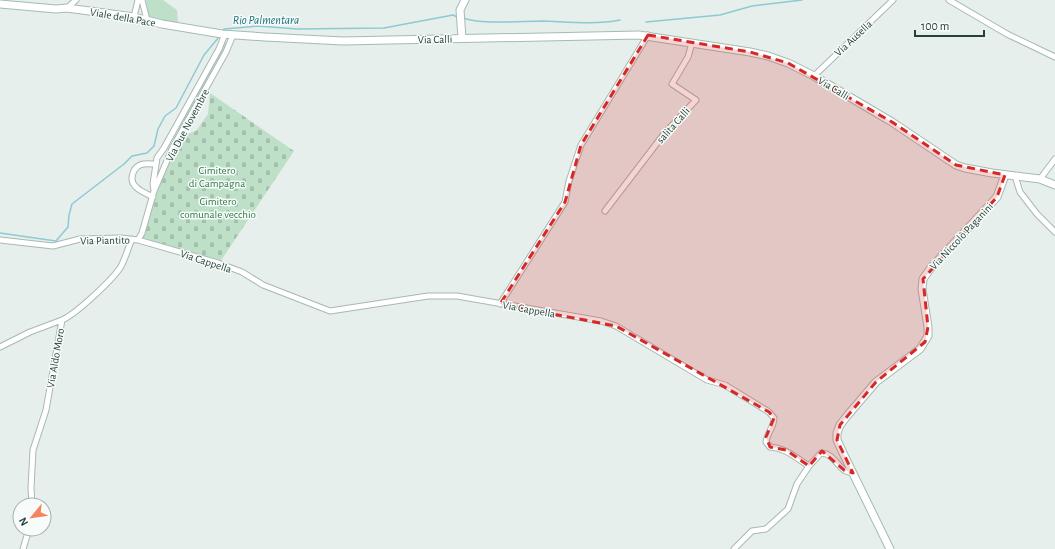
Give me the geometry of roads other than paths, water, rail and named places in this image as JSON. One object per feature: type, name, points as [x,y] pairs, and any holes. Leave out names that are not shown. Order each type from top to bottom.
[{"type":"main road","points":[[462,38],[460,10],[465,0]]},
{"type":"main road","name":"Viale della Pace","points":[[0,4],[56,9],[68,8],[134,17],[223,34]]},
{"type":"main road","name":"Via Calli","points":[[223,34],[343,41],[648,35],[768,56],[788,63],[814,76],[892,122],[956,165],[1005,175],[1040,178]]},
{"type":"main road","name":"Via Niccolò Paganini","points":[[890,549],[837,440],[837,433],[840,425],[876,382],[920,349],[925,342],[928,336],[928,327],[922,289],[923,279],[930,269],[997,197],[1005,175]]},
{"type":"main road","points":[[1040,178],[1055,185]]},
{"type":"street","points":[[68,8],[76,0]]},
{"type":"street","points":[[134,17],[138,0]]},
{"type":"street","points":[[142,0],[147,20]]},
{"type":"street","name":"Via Ausella","points":[[814,76],[893,0]]},
{"type":"street","points":[[949,0],[1007,34],[1055,57]]},
{"type":"street","name":"Via Due Novembre","points":[[153,194],[157,158],[219,49],[223,34]]},
{"type":"street","name":"Via Due Novembre","points":[[138,240],[142,233],[153,194],[181,132],[226,52],[233,35]]},
{"type":"street","points":[[500,304],[565,202],[569,181],[581,145],[648,35]]},
{"type":"street","name":"salita Calli","points":[[605,211],[664,134],[696,100],[672,84],[688,57],[692,43]]},
{"type":"street","points":[[1040,178],[1055,159]]},
{"type":"street","points":[[153,194],[136,188],[132,180],[132,176],[136,168],[140,165],[156,164]]},
{"type":"street","points":[[1015,176],[1020,192],[1037,214],[1055,232]]},
{"type":"street","name":"Via Piantito","points":[[0,240],[53,246],[80,238],[138,240]]},
{"type":"street","name":"Via Aldo Moro","points":[[31,497],[30,488],[33,450],[46,410],[62,320],[84,304],[116,273],[121,266],[132,239]]},
{"type":"street","name":"Via Cappella","points":[[138,240],[218,263],[242,272],[263,285],[330,311],[428,296],[457,296],[601,321],[616,326],[707,380],[725,385],[769,412],[774,418],[774,424],[766,437],[766,442],[770,447],[786,450],[809,466]]},
{"type":"street","points":[[0,347],[30,332],[62,320]]},
{"type":"street","points":[[734,549],[752,531],[766,529],[788,510],[797,484],[809,466],[821,453],[825,453],[837,461],[844,470],[853,473]]},
{"type":"street","points":[[23,549],[27,537]]},
{"type":"waterway","name":"Rio Palmentara","points":[[646,22],[720,15],[752,6],[802,0]]},
{"type":"waterway","name":"Rio Palmentara","points":[[222,32],[224,29],[258,26],[297,29],[384,28],[453,15],[457,17]]},
{"type":"waterway","name":"Rio Palmentara","points":[[463,18],[491,22],[543,21],[592,23],[620,20]]},
{"type":"waterway","name":"Rio Palmentara","points":[[0,233],[56,241],[68,227],[72,204],[124,164],[132,156],[147,153],[154,146],[158,129],[165,116],[176,108],[204,55],[219,37]]},
{"type":"park label","name":"Cimitero di Campagna","points":[[217,176]]},
{"type":"park label","name":"Cimitero comunale vecchio","points":[[218,207]]}]
